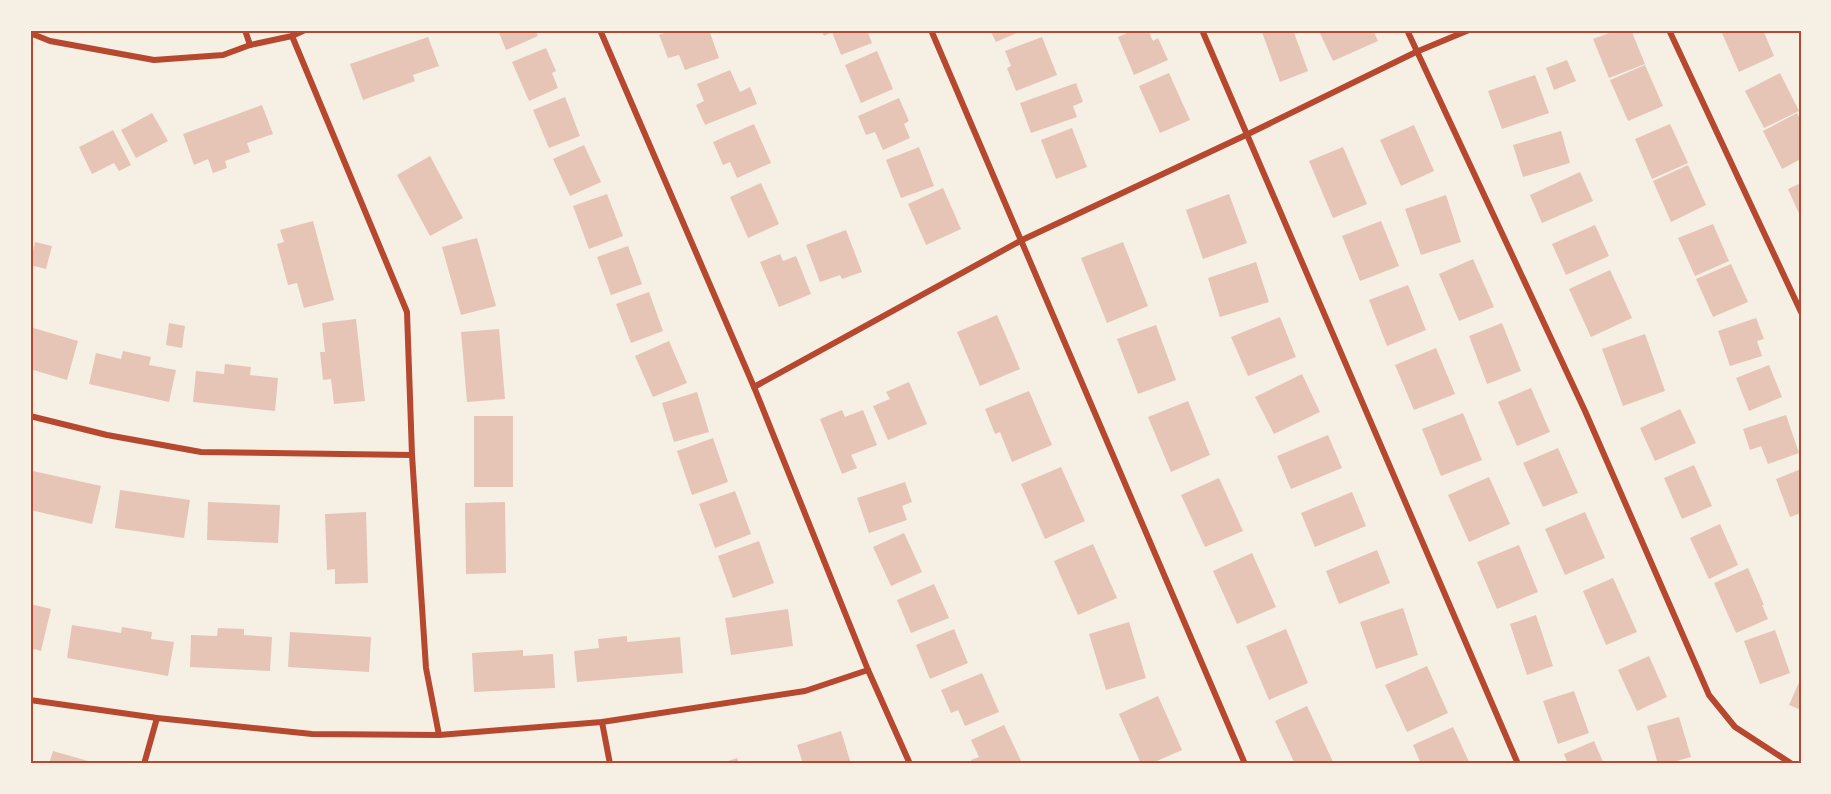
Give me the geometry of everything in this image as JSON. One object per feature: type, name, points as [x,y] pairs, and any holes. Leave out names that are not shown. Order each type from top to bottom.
[{"type":"street","points":[[244,30],[250,45]]},
{"type":"street","points":[[30,33],[50,41],[154,60],[223,55],[250,45],[292,36],[305,30]]},
{"type":"street","points":[[600,30],[754,387],[868,670],[909,764]]},
{"type":"street","points":[[932,30],[1245,764]]},
{"type":"street","points":[[1202,30],[1518,764]]},
{"type":"street","points":[[1407,30],[1585,411],[1709,695],[1735,727],[1792,764]]},
{"type":"street","points":[[754,387],[1022,240],[1416,52],[1469,30]]},
{"type":"street","points":[[1669,30],[1801,312]]},
{"type":"street","points":[[292,36],[407,312],[412,455],[426,668],[439,735]]},
{"type":"street","points":[[30,416],[107,435],[201,452],[412,455]]},
{"type":"street","points":[[30,700],[157,718],[312,734],[439,735],[602,722],[805,691],[868,670]]},
{"type":"street","points":[[144,764],[157,718]]},
{"type":"street","points":[[602,722],[610,764]]},
{"type":"building","points":[[498,30],[535,30],[538,36],[506,50]]},
{"type":"building","points":[[672,30],[709,30],[719,58],[685,70],[679,55],[668,58],[659,35]]},
{"type":"building","points":[[821,30],[867,30],[872,43],[841,55],[832,32],[824,36]]},
{"type":"building","points":[[990,30],[1023,30],[996,42]]},
{"type":"building","points":[[1134,30],[1148,30],[1153,41],[1158,38],[1168,60],[1134,75],[1118,37]]},
{"type":"building","points":[[1293,30],[1308,71],[1280,82],[1262,32]]},
{"type":"building","points":[[1373,30],[1378,41],[1333,61],[1319,31]]},
{"type":"building","points":[[1617,30],[1631,30],[1645,64],[1609,78],[1593,39]]},
{"type":"building","points":[[1729,30],[1763,30],[1774,56],[1739,72],[1722,33]]},
{"type":"building","points":[[428,37],[439,66],[413,75],[415,81],[363,100],[350,64]]},
{"type":"building","points":[[1042,37],[1057,75],[1016,91],[1007,68],[1011,66],[1005,51]]},
{"type":"building","points":[[546,48],[556,71],[552,73],[558,88],[529,101],[512,62]]},
{"type":"building","points":[[877,51],[893,89],[861,103],[845,65]]},
{"type":"building","points":[[1567,60],[1576,81],[1554,90],[1546,68]]},
{"type":"building","points":[[1645,65],[1663,106],[1628,121],[1610,80]]},
{"type":"building","points":[[730,70],[740,92],[750,87],[757,104],[705,125],[696,105],[704,101],[697,84]]},
{"type":"building","points":[[1169,73],[1190,120],[1160,133],[1139,86]]},
{"type":"building","points":[[1780,73],[1799,111],[1764,128],[1745,91]]},
{"type":"building","points":[[1535,75],[1549,113],[1502,129],[1488,91]]},
{"type":"building","points":[[1076,83],[1083,102],[1073,106],[1077,117],[1031,133],[1020,103]]},
{"type":"building","points":[[565,97],[580,136],[549,148],[533,110]]},
{"type":"building","points":[[899,98],[909,121],[904,124],[910,138],[883,150],[875,132],[866,135],[858,116]]},
{"type":"building","points":[[262,105],[273,134],[247,143],[250,152],[225,161],[227,168],[213,173],[208,159],[194,165],[183,134]]},
{"type":"building","points":[[152,113],[168,141],[136,158],[121,130]]},
{"type":"building","points":[[1797,113],[1801,121],[1801,159],[1782,169],[1763,131]]},
{"type":"building","points":[[754,124],[771,163],[737,178],[730,162],[723,165],[713,142]]},
{"type":"building","points":[[1670,124],[1688,163],[1652,179],[1635,139]]},
{"type":"building","points":[[1414,125],[1434,171],[1401,186],[1380,140]]},
{"type":"building","points":[[1072,128],[1087,167],[1056,179],[1041,140]]},
{"type":"building","points":[[113,130],[131,165],[119,171],[114,163],[92,174],[79,147]]},
{"type":"building","points":[[1561,131],[1570,163],[1523,177],[1513,145]]},
{"type":"building","points":[[584,145],[601,182],[570,196],[553,159]]},
{"type":"building","points":[[919,147],[934,186],[901,198],[886,160]]},
{"type":"building","points":[[1343,147],[1367,204],[1333,218],[1309,161]]},
{"type":"building","points":[[430,156],[463,218],[430,236],[397,175]]},
{"type":"building","points":[[1688,165],[1706,205],[1671,222],[1653,181]]},
{"type":"building","points":[[1580,172],[1593,201],[1542,223],[1530,195]]},
{"type":"building","points":[[761,183],[779,224],[748,238],[730,197]]},
{"type":"building","points":[[1801,183],[1801,218],[1788,189]]},
{"type":"building","points":[[943,188],[961,229],[926,245],[908,204]]},
{"type":"building","points":[[607,194],[623,236],[589,249],[573,206]]},
{"type":"building","points":[[1229,194],[1247,243],[1203,259],[1186,210]]},
{"type":"building","points":[[1446,195],[1461,242],[1421,255],[1405,209]]},
{"type":"building","points":[[313,221],[334,300],[304,308],[297,283],[288,285],[277,244],[284,242],[280,230]]},
{"type":"building","points":[[1381,221],[1399,266],[1360,281],[1342,236]]},
{"type":"building","points":[[1713,224],[1729,261],[1695,276],[1678,238]]},
{"type":"building","points":[[1595,225],[1609,256],[1566,275],[1552,244]]},
{"type":"building","points":[[846,230],[862,272],[842,279],[840,275],[820,282],[806,245]]},
{"type":"building","points":[[477,238],[496,306],[461,315],[442,247]]},
{"type":"building","points":[[35,242],[52,246],[46,269],[30,265]]},
{"type":"building","points":[[1123,242],[1148,306],[1107,323],[1081,258]]},
{"type":"building","points":[[628,246],[642,284],[611,295],[597,257]]},
{"type":"building","points":[[780,254],[783,261],[796,256],[811,294],[779,307],[760,262]]},
{"type":"building","points":[[1473,259],[1494,307],[1459,321],[1439,274]]},
{"type":"building","points":[[1256,262],[1269,302],[1220,317],[1208,278]]},
{"type":"building","points":[[1731,264],[1748,302],[1713,317],[1696,279]]},
{"type":"building","points":[[1610,270],[1632,318],[1591,337],[1569,289]]},
{"type":"building","points":[[1408,285],[1426,330],[1387,346],[1369,300]]},
{"type":"building","points":[[649,292],[663,331],[631,343],[616,304]]},
{"type":"building","points":[[997,315],[1020,369],[980,386],[957,332]]},
{"type":"building","points":[[1280,317],[1296,357],[1248,376],[1231,337]]},
{"type":"building","points":[[1756,318],[1764,339],[1757,341],[1762,356],[1730,366],[1718,331]]},
{"type":"building","points":[[356,319],[365,401],[334,404],[331,379],[323,380],[320,352],[325,352],[322,323]]},
{"type":"building","points":[[169,323],[185,326],[182,348],[166,345]]},
{"type":"building","points":[[1502,323],[1521,371],[1487,384],[1469,336]]},
{"type":"building","points":[[1156,325],[1176,380],[1138,394],[1117,339]]},
{"type":"building","points":[[30,327],[78,341],[67,380],[30,369]]},
{"type":"building","points":[[499,329],[505,399],[467,402],[461,332]]},
{"type":"building","points":[[1645,334],[1665,391],[1623,406],[1602,349]]},
{"type":"building","points":[[669,341],[687,383],[653,397],[635,356]]},
{"type":"building","points":[[1436,348],[1455,394],[1414,410],[1395,365]]},
{"type":"building","points":[[123,351],[151,357],[149,365],[176,370],[169,402],[89,384],[96,353],[121,359]]},
{"type":"building","points":[[225,364],[251,367],[250,375],[278,378],[275,411],[193,402],[196,371],[224,374]]},
{"type":"building","points":[[1769,365],[1782,397],[1749,411],[1736,378]]},
{"type":"building","points":[[1302,374],[1320,412],[1274,434],[1255,397]]},
{"type":"building","points":[[909,382],[927,424],[888,440],[873,406],[890,399],[886,392]]},
{"type":"building","points":[[1531,388],[1550,432],[1517,446],[1498,402]]},
{"type":"building","points":[[1029,391],[1052,445],[1012,462],[1000,432],[995,434],[985,409]]},
{"type":"building","points":[[697,392],[709,432],[674,442],[662,403]]},
{"type":"building","points":[[1188,401],[1210,455],[1171,472],[1148,417]]},
{"type":"building","points":[[1680,409],[1696,443],[1655,461],[1640,428]]},
{"type":"building","points":[[842,410],[845,417],[863,410],[877,445],[851,455],[857,468],[842,474],[820,419]]},
{"type":"building","points":[[1463,413],[1482,460],[1441,476],[1422,429]]},
{"type":"building","points":[[1786,415],[1799,453],[1768,464],[1761,446],[1750,450],[1743,429]]},
{"type":"building","points":[[474,416],[513,416],[513,487],[474,487]]},
{"type":"building","points":[[1328,435],[1342,468],[1291,489],[1277,456]]},
{"type":"building","points":[[713,438],[728,482],[692,495],[677,451]]},
{"type":"building","points":[[1558,448],[1578,493],[1543,507],[1523,463]]},
{"type":"building","points":[[1694,465],[1712,506],[1682,519],[1664,478]]},
{"type":"building","points":[[1061,467],[1085,521],[1045,539],[1021,484]]},
{"type":"building","points":[[1801,469],[1801,513],[1790,517],[1776,479]]},
{"type":"building","points":[[33,471],[101,486],[92,524],[30,510],[30,483]]},
{"type":"building","points":[[1489,477],[1510,524],[1469,542],[1448,495]]},
{"type":"building","points":[[1219,478],[1243,531],[1205,547],[1181,495]]},
{"type":"building","points":[[905,482],[912,502],[902,506],[907,520],[869,533],[857,498]]},
{"type":"building","points":[[120,490],[190,500],[184,538],[115,528]]},
{"type":"building","points":[[735,491],[751,534],[715,548],[699,504]]},
{"type":"building","points":[[1352,492],[1366,526],[1315,547],[1301,513]]},
{"type":"building","points":[[208,502],[280,505],[278,543],[207,540]]},
{"type":"building","points":[[505,502],[506,573],[466,574],[465,503]]},
{"type":"building","points":[[366,512],[368,583],[335,584],[335,569],[327,570],[325,514]]},
{"type":"building","points":[[1585,512],[1605,558],[1565,575],[1545,529]]},
{"type":"building","points":[[1720,524],[1738,565],[1709,579],[1690,538]]},
{"type":"building","points":[[904,533],[922,572],[891,586],[873,547]]},
{"type":"building","points":[[759,541],[774,583],[733,598],[718,556]]},
{"type":"building","points":[[1093,544],[1117,598],[1078,615],[1054,561]]},
{"type":"building","points":[[1519,545],[1538,592],[1497,609],[1477,562]]},
{"type":"building","points":[[1377,550],[1390,583],[1339,604],[1326,571]]},
{"type":"building","points":[[1252,553],[1276,607],[1237,624],[1213,571]]},
{"type":"building","points":[[1748,568],[1768,619],[1736,633],[1714,583]]},
{"type":"building","points":[[1613,578],[1637,632],[1606,645],[1583,591]]},
{"type":"building","points":[[934,584],[949,618],[911,633],[897,600]]},
{"type":"building","points":[[30,604],[51,609],[41,651],[30,648]]},
{"type":"building","points":[[1403,608],[1418,655],[1376,669],[1360,622]]},
{"type":"building","points":[[788,609],[793,646],[731,655],[725,618]]},
{"type":"building","points":[[1536,615],[1553,666],[1527,675],[1510,624]]},
{"type":"building","points":[[1129,622],[1146,678],[1106,690],[1089,634]]},
{"type":"building","points":[[72,625],[121,633],[122,627],[152,632],[151,639],[174,642],[168,676],[67,658]]},
{"type":"building","points":[[218,628],[244,629],[244,635],[272,637],[270,671],[190,667],[191,635],[217,636]]},
{"type":"building","points":[[954,629],[968,663],[930,679],[916,645]]},
{"type":"building","points":[[1286,629],[1308,683],[1269,700],[1246,646]]},
{"type":"building","points":[[1775,630],[1790,673],[1760,684],[1744,641]]},
{"type":"building","points":[[290,632],[371,637],[369,672],[288,667]]},
{"type":"building","points":[[627,636],[627,642],[680,637],[683,673],[577,682],[574,651],[599,648],[598,639]]},
{"type":"building","points":[[523,650],[523,656],[553,654],[555,688],[474,692],[472,653]]},
{"type":"building","points":[[1649,656],[1667,697],[1637,711],[1618,670]]},
{"type":"building","points":[[1427,666],[1448,713],[1407,732],[1385,685]]},
{"type":"building","points":[[982,673],[999,712],[965,726],[958,710],[951,713],[941,690]]},
{"type":"building","points":[[1801,678],[1801,710],[1789,705]]},
{"type":"building","points":[[1574,691],[1589,733],[1558,744],[1543,701]]},
{"type":"building","points":[[1158,696],[1182,750],[1150,764],[1141,764],[1119,714]]},
{"type":"building","points":[[1307,706],[1334,764],[1295,764],[1275,721]]},
{"type":"building","points":[[1679,717],[1691,757],[1658,764],[1647,726]]},
{"type":"building","points":[[1004,725],[1022,763],[972,764],[971,760],[979,757],[971,740]]},
{"type":"building","points":[[1453,727],[1470,764],[1421,764],[1413,745]]},
{"type":"building","points":[[841,731],[851,764],[803,764],[797,745]]},
{"type":"building","points":[[1594,741],[1604,764],[1568,764],[1564,754]]},
{"type":"building","points":[[53,751],[88,761],[87,764],[49,764]]},
{"type":"building","points":[[737,758],[739,764],[719,764]]}]
